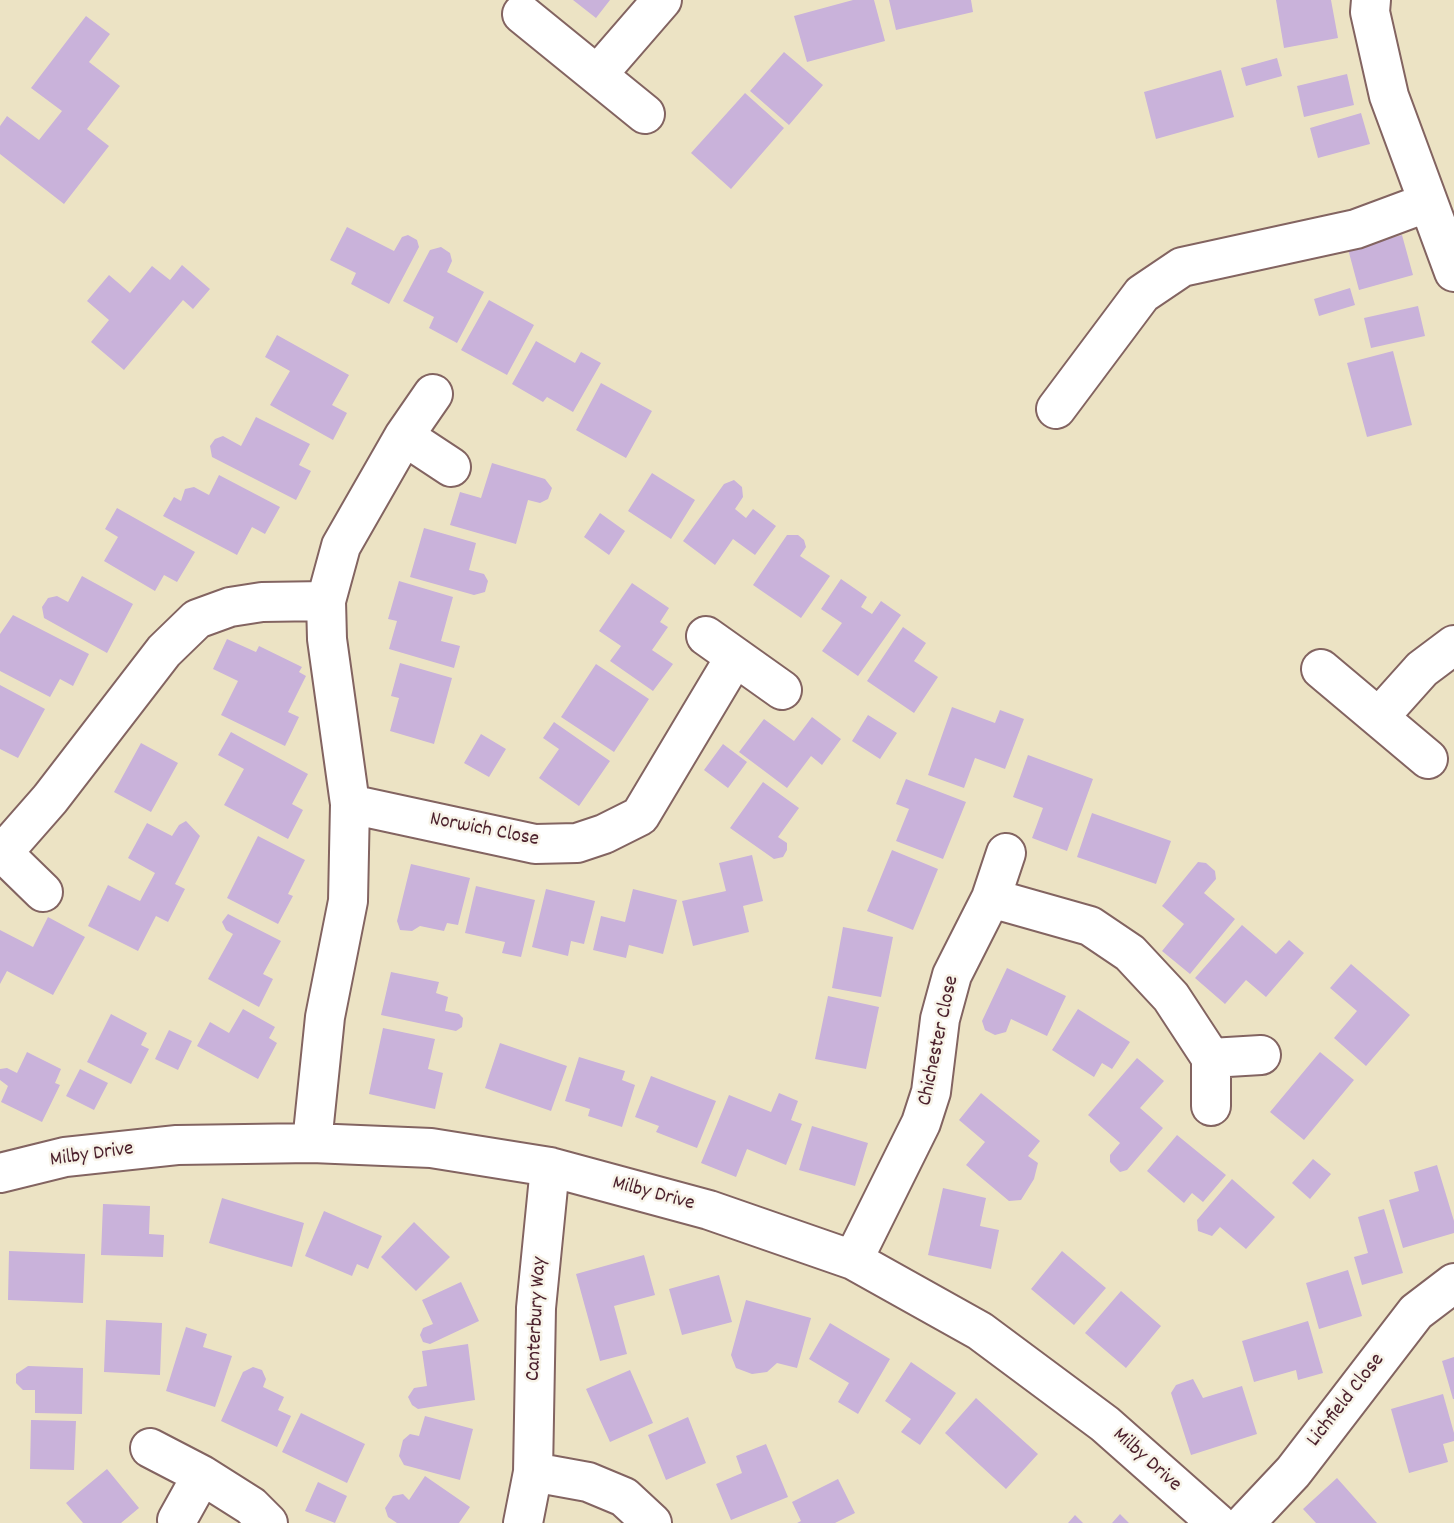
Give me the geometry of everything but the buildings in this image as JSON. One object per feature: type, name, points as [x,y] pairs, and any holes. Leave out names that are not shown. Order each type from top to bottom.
[{"type":"street","points":[[597,75],[662,0]]},
{"type":"street","points":[[1371,0],[1370,12],[1389,96],[1426,203],[1454,272]]},
{"type":"street","points":[[522,14],[645,114]]},
{"type":"street","points":[[1056,409],[1142,294],[1182,267],[1356,229],[1426,203]]},
{"type":"street","points":[[312,1143],[325,1017],[348,901],[350,804],[327,639],[326,601],[341,546],[404,436],[433,394]]},
{"type":"street","points":[[404,436],[451,467]]},
{"type":"street","points":[[43,892],[1,854],[50,799],[164,651],[197,620],[230,607],[262,602],[326,601]]},
{"type":"street","points":[[1378,717],[1422,669],[1454,645]]},
{"type":"street","name":"Norwich Close","points":[[350,804],[535,844],[577,843],[604,834],[640,816],[720,647],[782,690]]},
{"type":"street","points":[[1321,669],[1428,759]]},
{"type":"street","name":"Chichester Close","points":[[853,1260],[921,1123],[931,1092],[940,1019],[952,975],[991,898],[1006,853]]},
{"type":"street","points":[[991,898],[1090,926],[1130,954],[1171,997],[1211,1058],[1211,1106]]},
{"type":"street","points":[[1211,1058],[1261,1055]]},
{"type":"street","name":"Milby Drive","points":[[0,1173],[65,1157],[177,1145],[312,1143],[431,1148],[550,1167],[709,1210],[853,1260],[980,1331],[1105,1424],[1217,1523]]},
{"type":"street","name":"Canterbury Way","points":[[523,1523],[533,1472],[536,1308],[550,1167]]},
{"type":"street","name":"Lichfield Close","points":[[1244,1523],[1293,1472],[1416,1312],[1454,1283]]},
{"type":"street","points":[[150,1448],[202,1475],[251,1506],[268,1523]]},
{"type":"street","points":[[533,1472],[588,1482],[624,1497],[652,1523]]},
{"type":"street","points":[[177,1520],[202,1475]]}]
